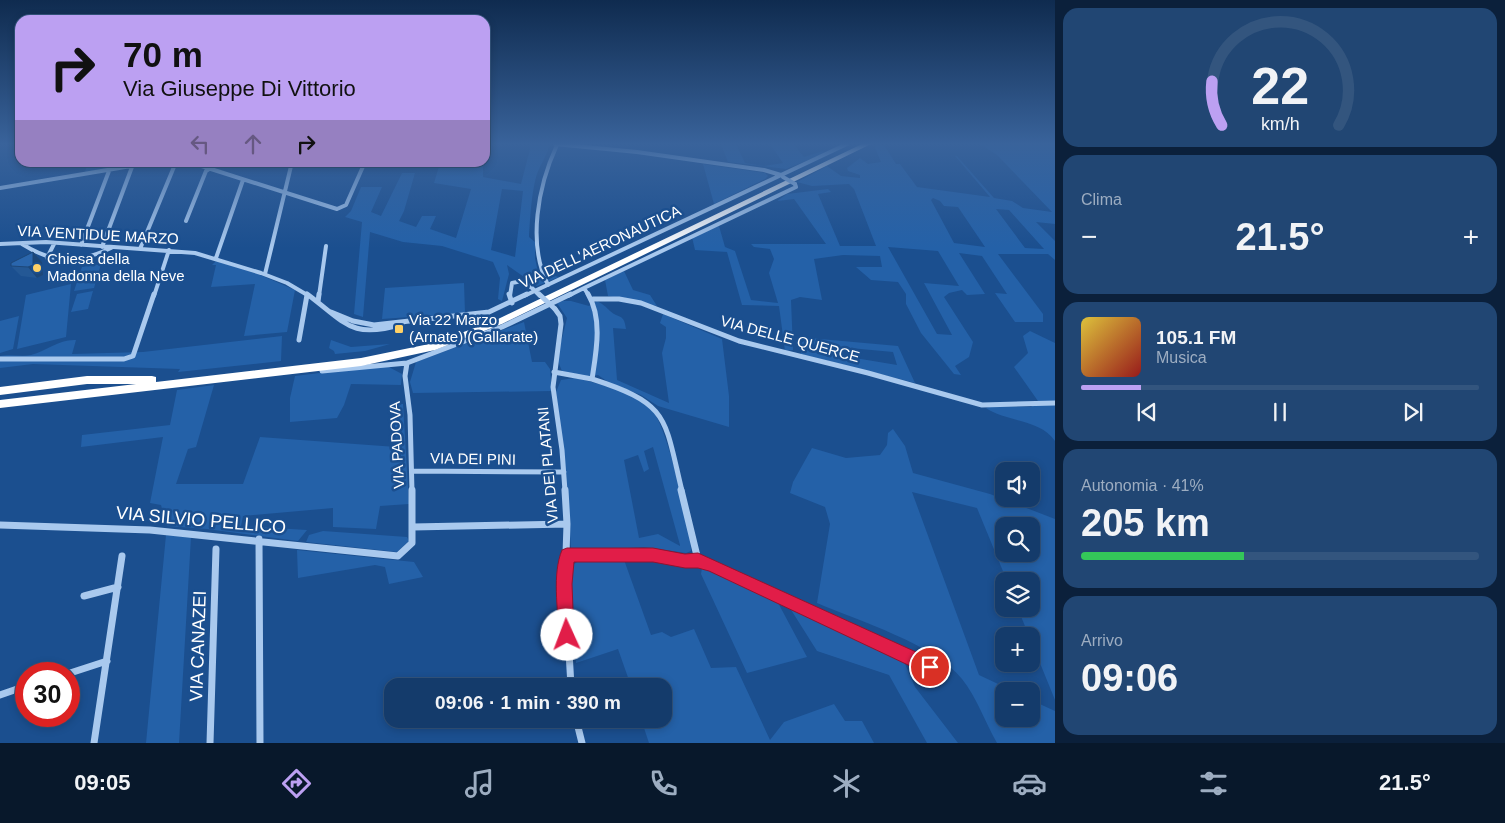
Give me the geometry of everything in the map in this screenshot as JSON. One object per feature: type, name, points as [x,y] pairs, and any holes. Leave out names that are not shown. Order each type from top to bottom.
[{"type":"highway","points":[[0,404],[361,357],[432,341],[495,318],[785,179]]},
{"type":"highway","points":[[0,398],[360,362],[397,356],[461,337],[499,322],[796,179]]},
{"type":"highway","points":[[0,391],[87,380],[151,384]]},
{"type":"highway","points":[[0,409],[79,401],[151,384]]},
{"type":"street","points":[[0,188],[60,179]]},
{"type":"street","points":[[81,245],[106,179]]},
{"type":"street","points":[[102,247],[128,179]]},
{"type":"street","points":[[140,249],[169,179]]},
{"type":"street","points":[[186,221],[203,179]]},
{"type":"street","points":[[239,179],[340,209],[346,205],[358,179]]},
{"type":"street","points":[[265,274],[288,179]]},
{"type":"street","points":[[546,179],[542,192],[538,260],[548,285]]},
{"type":"street","name":"VIA DELL'AERONAUTICA","points":[[512,303],[776,179]]},
{"type":"street","points":[[322,371],[407,363],[502,327],[796,187],[795,184],[786,179]]},
{"type":"street","points":[[216,258],[243,180]]},
{"type":"street","points":[[20,243],[47,258],[84,256],[104,252],[112,247]]},
{"type":"street","name":"VIA VENTIDUE MARZO","points":[[0,244],[54,244],[169,250],[216,258],[265,274],[291,285],[318,302],[347,327],[360,332],[388,330],[407,322]]},
{"type":"street","points":[[47,258],[54,244]]},
{"type":"street","points":[[318,302],[326,246]]},
{"type":"street","points":[[0,359],[124,359],[134,356],[169,250]]},
{"type":"street","name":"VIA DEI PLATANI","points":[[512,303],[509,294],[512,282],[522,281],[555,309],[560,316],[561,324],[553,387],[564,472],[567,524],[565,584],[571,678]]},
{"type":"street","points":[[584,288],[593,299],[595,357],[592,379]]},
{"type":"street","points":[[299,340],[307,295]]},
{"type":"street","name":"VIA DELLE QUERCE","points":[[593,299],[618,299],[641,303],[739,341],[868,373],[982,405],[1055,403]]},
{"type":"street","name":"VIA VENTIDUE MARZO","points":[[331,312],[363,324],[407,322],[490,312],[512,303]]},
{"type":"street","name":"VIA PADOVA","points":[[398,556],[412,543],[413,527],[410,415],[405,376],[407,363]]},
{"type":"street","points":[[554,372],[592,379],[632,393],[646,400],[662,418],[666,425],[698,560]]},
{"type":"street","name":"VIA DEI PINI","points":[[412,471],[564,472]]},
{"type":"street","name":"VIA SILVIO PELLICO","points":[[0,524],[102,526],[259,539],[398,556]]},
{"type":"street","points":[[413,527],[567,524]]},
{"type":"street","points":[[259,539],[260,743]]},
{"type":"street","name":"VIA CANAZEI","points":[[210,743],[216,549]]},
{"type":"street","points":[[567,555],[636,554],[685,561],[698,560],[930,667]]},
{"type":"street","points":[[94,743],[122,556]]},
{"type":"street","points":[[84,596],[118,587]]},
{"type":"street","points":[[80,670],[107,661]]},
{"type":"street","points":[[0,694],[15,689]]},
{"type":"street","points":[[578,728],[582,743]]},
{"type":"shaded area","points":[[399,179],[413,179],[404,211],[399,221],[416,227],[422,216],[436,216],[430,229],[456,238],[471,189],[434,183],[435,179],[492,179],[521,184],[522,179],[536,179],[529,237],[535,242],[535,258],[538,272],[559,277],[537,286],[507,265],[509,274],[502,301],[498,299],[500,278],[493,262],[442,246],[403,242],[370,232],[363,317],[354,314],[362,222],[345,217],[351,211],[361,187],[382,187],[371,212],[381,216]],"holes":[[[502,189],[523,191],[515,257],[491,250]]]},
{"type":"shaded area","points":[[707,179],[765,179],[765,179],[714,204]]},
{"type":"shaded area","points":[[803,179],[911,179],[917,187],[990,197],[974,179],[977,179],[994,198],[1012,201],[1023,208],[1052,212],[1020,179],[1055,179],[1055,224],[1036,222],[1055,241],[1055,260],[1048,254],[998,254],[1043,314],[1043,322],[1015,322],[995,293],[1007,294],[982,256],[959,253],[985,294],[967,295],[962,290],[949,293],[944,297],[973,342],[969,357],[955,366],[961,375],[954,374],[921,333],[906,304],[906,294],[898,282],[871,280],[856,267],[882,267],[880,256],[843,255],[814,259],[822,300],[800,297],[791,300],[793,350],[785,351],[779,306],[742,305],[727,252],[695,250],[692,237],[719,226],[725,247],[735,251],[751,300],[778,303],[769,273],[774,259],[770,249],[754,247],[751,244],[826,244],[794,199],[777,201],[787,194],[828,189],[831,192],[818,194],[840,246],[876,246],[854,189],[849,184],[812,186],[797,182]],"holes":[[[933,198],[940,201],[944,206],[958,207],[985,247],[954,243],[931,200]],[[996,209],[1009,210],[1044,249],[1025,248]],[[888,247],[938,251],[959,286],[924,283],[952,335],[937,334]]]},
{"type":"shaded area","points":[[216,261],[258,274],[295,290],[287,332],[244,336],[255,284],[211,287],[216,265],[212,265]]},
{"type":"shaded area","points":[[101,264],[94,288],[74,291],[82,267]]},
{"type":"shaded area","points":[[624,271],[633,290],[650,295],[657,306],[608,296],[605,280]]},
{"type":"shaded area","points":[[464,283],[465,313],[382,319],[385,288]]},
{"type":"shaded area","points":[[71,284],[66,337],[17,349],[26,295]]},
{"type":"shaded area","points":[[93,291],[88,309],[71,312],[77,294]]},
{"type":"shaded area","points":[[571,301],[589,306],[597,301],[622,318],[626,329],[613,328],[617,380],[669,403],[662,353],[666,338],[666,327],[660,323],[663,314],[722,339],[729,396],[729,427],[658,406],[641,395],[608,382],[598,375],[589,377],[562,371],[557,359],[567,318],[557,303]]},
{"type":"shaded area","points":[[19,316],[13,349],[0,353],[0,321]]},
{"type":"shaded area","points":[[524,322],[532,362],[545,362],[550,369],[552,391],[413,393],[410,382],[416,362]]},
{"type":"shaded area","points":[[1030,331],[1055,343],[1055,441],[1041,429],[994,413],[986,408],[992,406],[1031,407],[1038,401],[1014,367],[1028,353],[1023,336]]},
{"type":"shaded area","points":[[282,336],[281,361],[178,372],[180,369],[33,364],[0,368],[0,356],[31,355],[70,340],[76,340],[72,354],[143,352]]},
{"type":"shaded area","points":[[809,338],[898,346],[915,383],[801,354],[801,343]],"holes":[[[807,344],[893,352],[897,365],[807,350]]]},
{"type":"shaded area","points":[[331,340],[351,347],[390,344],[365,351],[335,354],[329,348]]},
{"type":"shaded area","points":[[385,365],[402,374],[401,385],[351,384],[344,405],[337,418],[290,422],[290,398],[295,376]]},
{"type":"shaded area","points":[[575,378],[605,386],[637,399],[652,410],[658,420],[671,456],[687,522],[691,551],[686,553],[644,547],[577,551],[571,548],[563,447],[556,392],[561,380]],"holes":[[[653,447],[680,546],[658,534],[639,538],[624,460],[638,455],[644,472],[649,469],[644,451]]]},
{"type":"shaded area","points":[[214,385],[196,447],[188,449],[176,484],[243,484],[260,437],[396,447],[394,404],[403,404],[409,504],[380,506],[376,529],[333,527],[333,508],[243,516],[241,526],[307,530],[298,541],[207,529],[167,526],[161,505],[150,503],[163,437],[81,447],[82,435],[170,425],[177,390]]},
{"type":"shaded area","points":[[893,429],[905,446],[913,473],[995,496],[995,507],[1024,507],[1055,519],[1055,700],[1040,663],[1040,627],[1025,627],[1021,617],[1040,617],[1040,572],[1003,572],[999,562],[1040,562],[1040,517],[995,517],[995,552],[977,508],[912,492],[979,675],[995,683],[995,727],[1040,727],[1040,704],[1055,711],[1055,743],[997,743],[977,702],[962,679],[949,666],[915,644],[817,603],[830,524],[825,507],[790,493],[793,482],[812,448],[846,458],[880,455],[887,445],[888,433]]},
{"type":"shaded area","points":[[323,531],[407,537],[409,541],[397,552],[306,542],[309,535]]},
{"type":"shaded area","points":[[166,535],[191,537],[179,743],[146,743]]},
{"type":"shaded area","points":[[297,550],[414,562],[423,577],[389,584],[385,567],[375,565],[298,578]]},
{"type":"shaded area","points":[[584,557],[623,557],[651,635],[662,632],[671,637],[694,629],[711,668],[736,667],[770,740],[784,722],[834,704],[845,721],[862,721],[874,743],[649,743],[644,728],[672,728],[672,678],[628,678],[618,649],[576,663],[570,567]]},
{"type":"shaded area","points":[[702,568],[712,568],[776,599],[807,657],[747,673],[701,574]]},
{"type":"shaded area","points":[[788,605],[903,659],[915,687],[958,743],[927,743],[889,675],[817,651]]},
{"type":"building","points":[[33,252],[33,265],[28,267],[11,266],[11,263]]},
{"type":"place","name":"Chiesa della Madonna della Neve","points":[[37,268]]},
{"type":"place","name":"Via 22 Marzo (Arnate) (Gallarate)","points":[[399,329]]},
{"type":"route","points":[[567,635],[565,584],[567,555],[653,555],[685,561],[698,560],[711,565],[930,667]]}]
